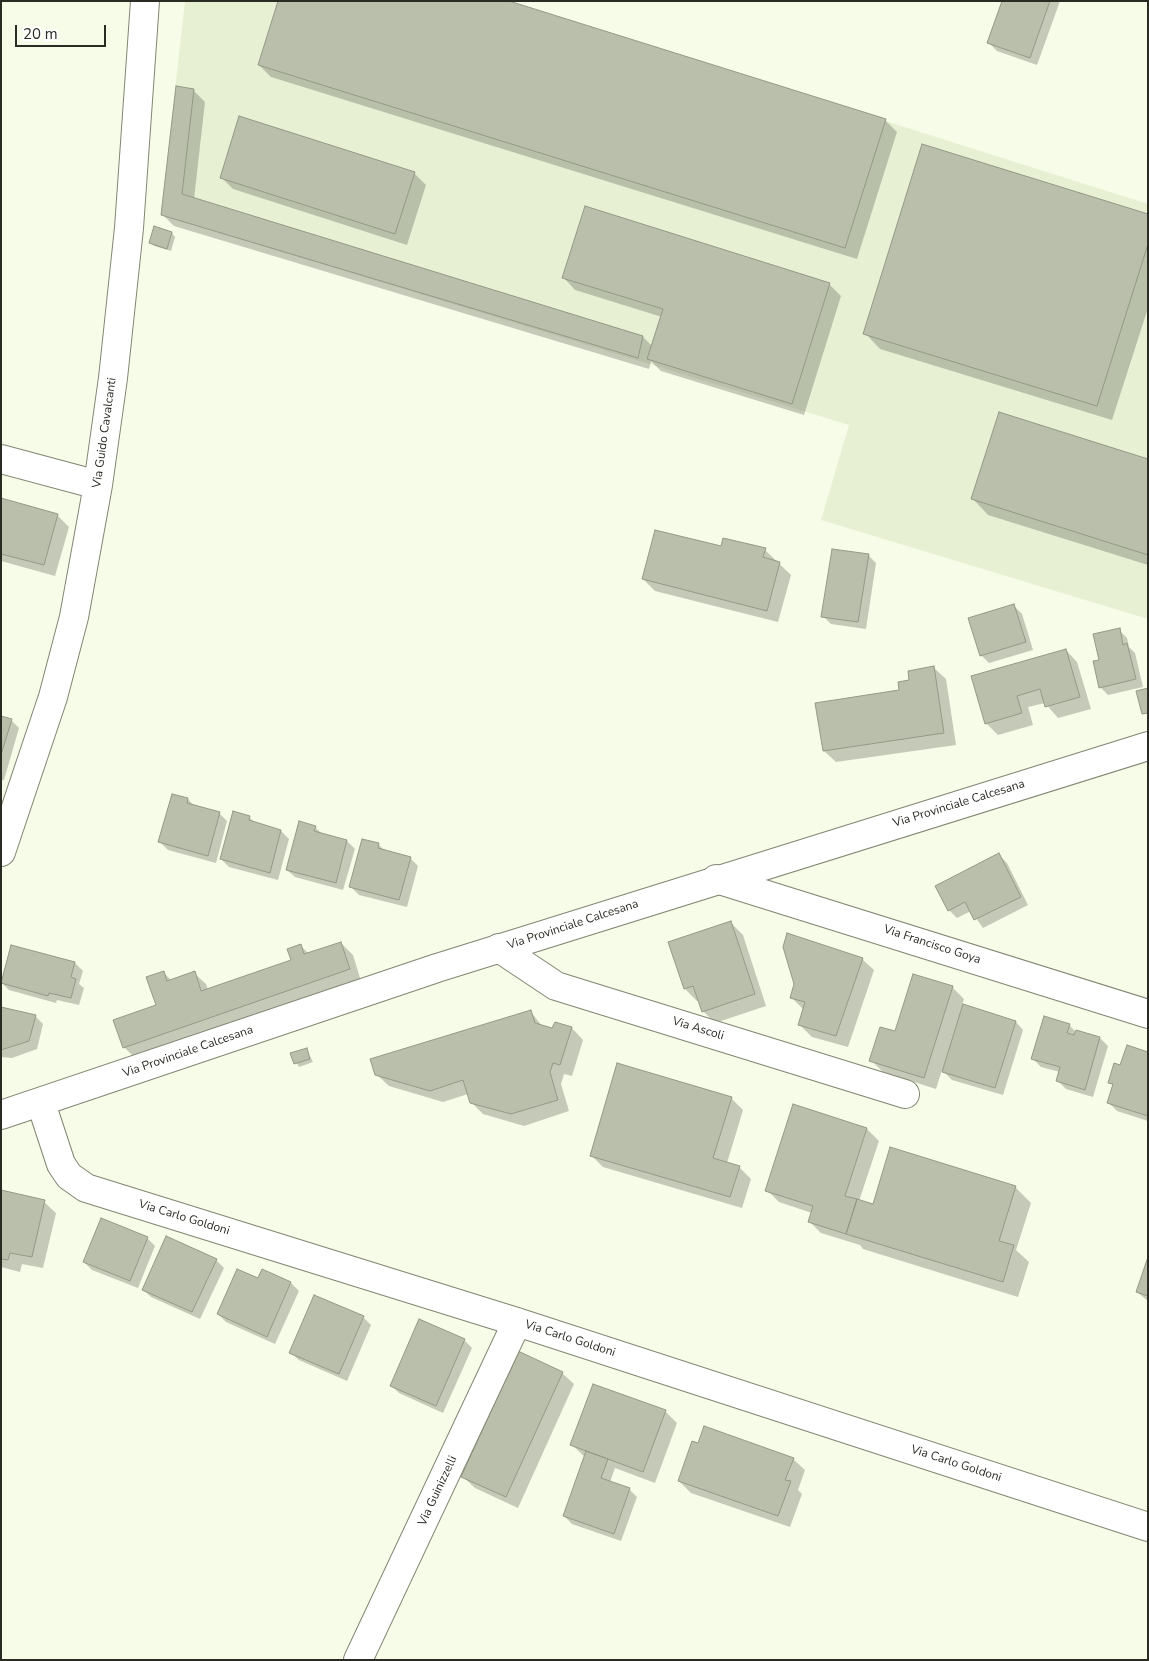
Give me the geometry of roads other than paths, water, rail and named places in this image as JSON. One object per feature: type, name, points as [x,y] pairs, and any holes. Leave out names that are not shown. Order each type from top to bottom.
[{"type":"street","name":"Via Guido Cavalcanti","points":[[1,852],[53,697],[74,616],[98,486],[113,378],[129,228],[146,1]]},
{"type":"street","points":[[1,459],[98,486]]},
{"type":"street","name":"Via Provinciale Calcesana","points":[[1,1115],[499,948],[1148,746]]},
{"type":"street","name":"Via Francisco Goya","points":[[716,879],[1148,1014]]},
{"type":"street","name":"Via Ascoli","points":[[499,948],[556,986],[905,1094]]},
{"type":"street","name":"Via Carlo Goldoni","points":[[41,1102],[61,1164],[69,1176],[86,1188],[517,1322],[1148,1527]]},
{"type":"street","name":"Via Guinizzelli","points":[[358,1660],[517,1322]]}]
